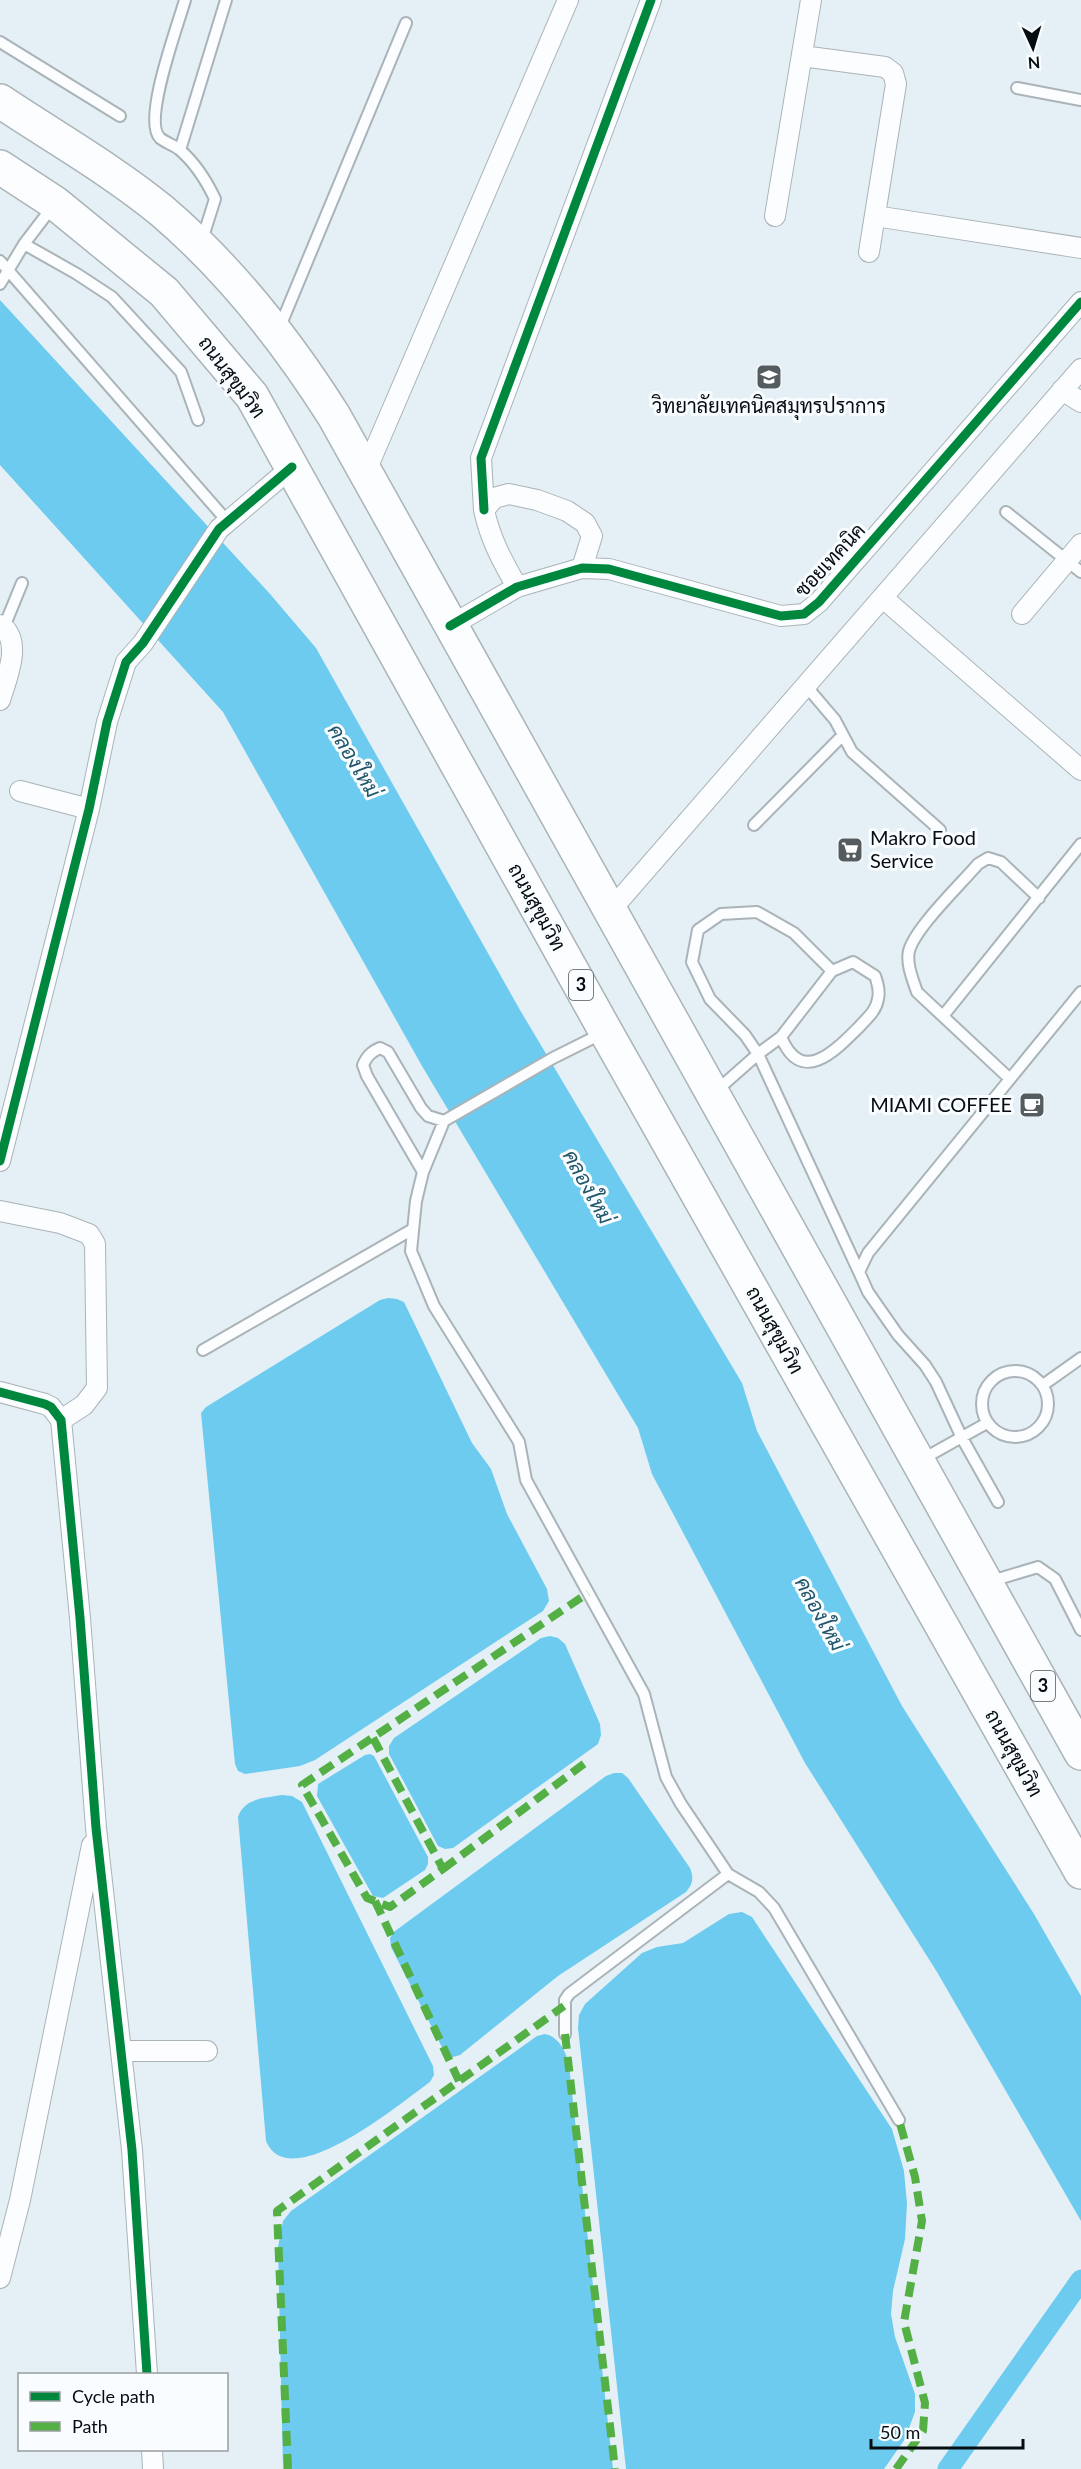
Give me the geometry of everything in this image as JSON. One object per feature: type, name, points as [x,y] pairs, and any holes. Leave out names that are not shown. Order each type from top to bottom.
[{"type":"highway","name":"3","points":[[0,101],[117,178],[161,211],[200,246],[246,294],[278,332],[334,416],[1081,1753]]},
{"type":"highway","name":"ถนนสุขุมวิท","points":[[0,167],[55,203],[164,292],[252,396],[606,1032],[1081,1872]]},
{"type":"street","points":[[365,473],[568,0]]},
{"type":"street","points":[[517,587],[495,548],[484,510],[480,458],[651,0]]},
{"type":"street","points":[[775,216],[811,0]]},
{"type":"street","points":[[802,56],[885,67],[893,74],[896,84],[870,252]]},
{"type":"street","points":[[875,216],[1081,248]]},
{"type":"street","name":"ซอยเทคนิค","points":[[450,626],[517,587],[582,568],[609,568],[781,616],[804,614],[819,602],[1081,302]]},
{"type":"street","points":[[610,911],[1081,369]]},
{"type":"street","points":[[1062,390],[1081,402]]},
{"type":"street","points":[[0,1161],[89,809],[107,722],[126,662],[143,643],[224,525],[292,467]]},
{"type":"street","points":[[484,510],[494,498],[509,494],[537,500],[567,511],[585,523],[592,536],[582,568]]},
{"type":"street","points":[[1022,614],[1074,566],[1081,544]]},
{"type":"street","points":[[883,598],[1081,770]]},
{"type":"street","points":[[0,700],[10,666],[12,646],[2,626]]},
{"type":"street","points":[[20,791],[89,809]]},
{"type":"street","points":[[0,1211],[60,1223],[89,1234],[95,1244],[97,1388],[84,1405],[61,1420]]},
{"type":"street","points":[[0,1392],[45,1404],[51,1407],[61,1420],[80,1618],[96,1828],[132,2150],[147,2373]]},
{"type":"street","points":[[0,2278],[20,2200],[96,1828]]},
{"type":"street","points":[[121,2051],[207,2051]]},
{"type":"street","points":[[152,2451],[153,2469]]},
{"type":"lane","points":[[185,0],[154,105],[154,127],[159,138],[180,150],[207,182],[216,199],[200,246]]},
{"type":"lane","points":[[180,150],[226,0]]},
{"type":"lane","points":[[278,332],[406,22]]},
{"type":"lane","points":[[0,42],[120,116]]},
{"type":"lane","points":[[1017,88],[1081,100]]},
{"type":"lane","points":[[0,284],[24,244],[55,203]]},
{"type":"lane","points":[[24,244],[112,297],[181,372],[198,420]]},
{"type":"lane","points":[[0,261],[224,525]]},
{"type":"lane","points":[[1006,512],[1074,566]]},
{"type":"lane","points":[[2,626],[22,582]]},
{"type":"lane","points":[[807,687],[835,720],[852,752],[940,830]]},
{"type":"lane","points":[[754,825],[842,736]]},
{"type":"lane","points":[[943,1016],[1081,844]]},
{"type":"lane","points":[[1010,1079],[917,992],[910,973],[908,953],[914,938],[978,864],[988,858],[1000,862],[1039,898]]},
{"type":"lane","points":[[832,971],[794,933],[757,912],[721,914],[698,930],[692,962],[710,999],[745,1035],[758,1054],[868,1292],[904,1343],[925,1365],[936,1382],[962,1438],[998,1503]]},
{"type":"lane","points":[[712,1094],[781,1037],[832,971],[853,962],[875,976],[879,988],[878,1000],[872,1015],[849,1039],[824,1059],[807,1061],[797,1059],[787,1052],[781,1037]]},
{"type":"lane","points":[[859,1272],[868,1253],[1081,992]]},
{"type":"lane","points":[[606,1032],[553,1058],[447,1120],[423,1172],[416,1201],[411,1251],[434,1306],[519,1442],[526,1480],[644,1694],[666,1777],[681,1804],[728,1874],[759,1892],[774,1908],[899,2120]]},
{"type":"lane","points":[[423,1172],[367,1076],[363,1065],[367,1056],[380,1048],[388,1052],[420,1108],[428,1116],[447,1120]]},
{"type":"lane","points":[[203,1350],[413,1229]]},
{"type":"lane","points":[[1043,1385],[1081,1358]]},
{"type":"lane","points":[[1012,1371],[1021,1372],[1030,1374],[1043,1385],[1049,1401],[1046,1418],[1034,1431],[1018,1437],[1009,1436],[1001,1434],[987,1423],[982,1407],[985,1390],[996,1376],[1012,1371]]},
{"type":"lane","points":[[918,1462],[987,1423]]},
{"type":"lane","points":[[985,1583],[1038,1567],[1055,1579],[1081,1630]]},
{"type":"lane","points":[[565,2034],[565,2000],[569,1994],[728,1874]]},
{"type":"water","name":"คลองใหม่","points":[[0,300],[270,594],[316,648],[520,1010],[742,1383],[757,1431],[902,1706],[1034,1914],[1081,1996],[1081,2221],[937,1972],[805,1763],[652,1474],[638,1428],[422,1066],[223,712],[0,465]]},
{"type":"water","points":[[388,1298],[404,1302],[472,1443],[491,1469],[507,1514],[547,1589],[549,1601],[543,1611],[315,1760],[300,1766],[245,1774],[238,1771],[235,1764],[201,1413],[206,1407],[380,1300]]},
{"type":"water","points":[[550,1636],[558,1638],[565,1644],[600,1724],[601,1735],[598,1744],[453,1848],[445,1849],[438,1846],[389,1754],[389,1746],[394,1738],[541,1638]]},
{"type":"water","points":[[370,1754],[374,1756],[428,1857],[425,1870],[383,1898],[373,1896],[317,1796],[318,1784]]},
{"type":"water","points":[[622,1773],[628,1778],[690,1868],[692,1881],[690,1886],[686,1892],[558,1976],[460,2055],[453,2057],[446,2055],[391,1947],[390,1938],[395,1931],[606,1776]]},
{"type":"water","points":[[282,1795],[292,1796],[302,1802],[433,2066],[434,2075],[430,2082],[396,2108],[346,2140],[321,2152],[297,2158],[279,2155],[266,2141],[238,1817],[250,1802]]},
{"type":"water","points":[[742,1912],[752,1917],[892,2129],[904,2171],[907,2204],[905,2239],[893,2291],[891,2314],[895,2337],[915,2394],[915,2412],[905,2439],[884,2469],[626,2469],[578,2028],[579,2015],[585,2004],[642,1953],[657,1947],[683,1943],[729,1914]]},
{"type":"water","points":[[545,2034],[554,2038],[561,2045],[569,2065],[613,2469],[283,2469],[278,2247],[283,2221],[291,2211],[537,2036]]},
{"type":"waterway","points":[[948,2469],[1081,2280]]},
{"type":"marked path","points":[[373,1738],[443,1869],[390,1907],[367,1898],[302,1785],[588,1593]]},
{"type":"marked path","points":[[443,1869],[585,1763]]},
{"type":"marked path","points":[[375,1901],[459,2081]]},
{"type":"marked path","points":[[288,2469],[277,2211],[564,2006]]},
{"type":"marked path","points":[[565,2034],[615,2469]]},
{"type":"marked path","points":[[896,2469],[923,2431],[925,2403],[904,2322],[922,2221],[915,2177],[899,2120]]},
{"type":"cycle path","points":[[484,510],[481,458],[651,0]]},
{"type":"cycle path","points":[[450,626],[517,587],[582,568],[609,569],[781,616],[804,614],[819,602],[1081,302]]},
{"type":"cycle path","points":[[0,1161],[89,809],[107,722],[126,662],[143,643],[219,529],[292,467]]},
{"type":"cycle path","points":[[0,1392],[45,1404],[51,1407],[61,1420],[80,1618],[96,1828],[132,2150],[147,2373]]},
{"type":"place","name":"วิทยาลัยเทคนิคสมุทรปราการ","points":[[769,377]]},
{"type":"place","name":"Makro Food Service","points":[[850,850]]},
{"type":"place","name":"MIAMI COFFEE","points":[[1032,1105]]}]
